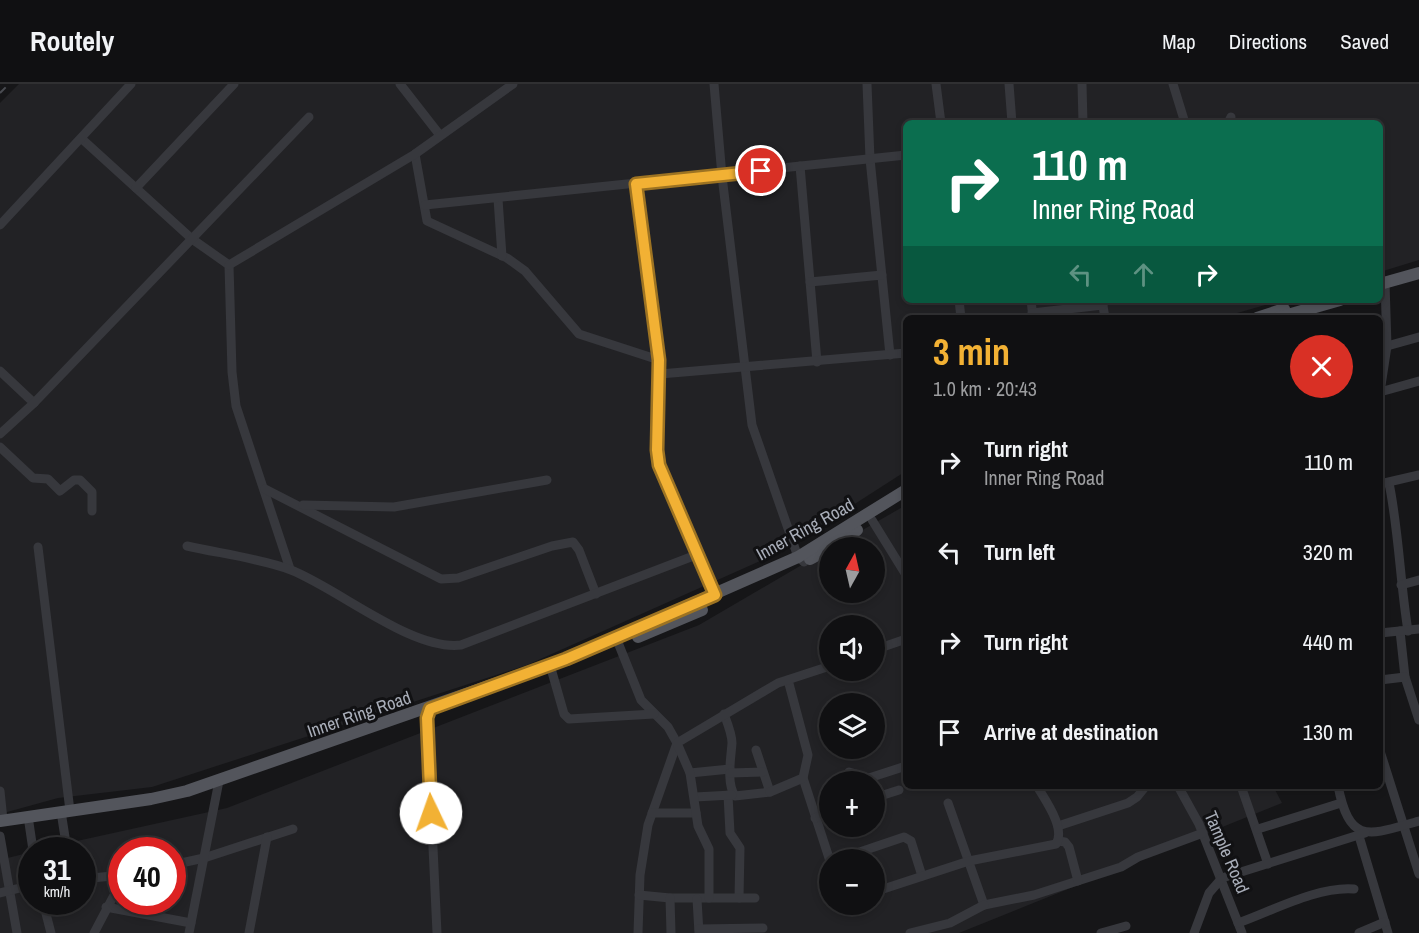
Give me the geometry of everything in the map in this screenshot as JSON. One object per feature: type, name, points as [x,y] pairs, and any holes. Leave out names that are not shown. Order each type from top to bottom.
[{"type":"main road","points":[[1383,287],[1419,273]]},
{"type":"main road","points":[[1383,287],[1419,280]]},
{"type":"main road","points":[[1266,315],[1304,303]]},
{"type":"main road","points":[[1288,315],[1330,303]]},
{"type":"main road","name":"Inner Ring Road","points":[[1,823],[156,804],[552,672],[671,624],[801,560],[903,492]]},
{"type":"main road","name":"Inner Ring Road","points":[[846,537],[903,501]]},
{"type":"main road","name":"Inner Ring Road","points":[[428,714],[566,659],[819,553]]},
{"type":"main road","name":"Inner Ring Road","points":[[1,823],[29,823],[66,814]]},
{"type":"street","points":[[0,225],[131,84]]},
{"type":"street","points":[[136,188],[234,84]]},
{"type":"street","points":[[400,84],[439,134]]},
{"type":"street","points":[[229,265],[415,154],[439,134],[513,84]]},
{"type":"street","points":[[714,84],[722,176],[747,367],[752,425],[801,560]]},
{"type":"street","points":[[867,84],[870,159],[890,355]]},
{"type":"street","points":[[936,84],[940,120]]},
{"type":"street","points":[[1008,84],[1012,120]]},
{"type":"street","points":[[1082,84],[1083,120]]},
{"type":"street","points":[[1173,84],[1184,120]]},
{"type":"street","points":[[0,434],[34,403],[309,117]]},
{"type":"street","points":[[82,139],[192,239],[229,265]]},
{"type":"street","points":[[415,154],[425,217],[430,224],[456,233],[525,271],[579,334],[598,338],[659,360]]},
{"type":"street","points":[[424,206],[903,155]]},
{"type":"street","points":[[800,166],[817,362]]},
{"type":"street","points":[[636,184],[659,360],[657,450],[659,465],[715,595]]},
{"type":"street","points":[[498,199],[501,256]]},
{"type":"street","points":[[229,265],[233,393],[290,569]]},
{"type":"street","points":[[810,282],[882,275]]},
{"type":"street","points":[[1383,287],[1384,347],[1419,337]]},
{"type":"street","points":[[1038,315],[1103,303]]},
{"type":"street","points":[[660,374],[903,353]]},
{"type":"street","points":[[0,371],[34,403]]},
{"type":"street","points":[[1383,391],[1419,381]]},
{"type":"street","points":[[0,447],[33,478],[48,480],[60,491],[74,480],[80,480],[92,492],[92,511]]},
{"type":"street","points":[[1419,475],[1384,484],[1396,519],[1405,677],[1419,720]]},
{"type":"street","points":[[297,504],[394,507],[547,480]]},
{"type":"street","points":[[265,489],[441,579],[458,578],[552,546],[573,542],[579,550],[596,594]]},
{"type":"street","points":[[872,520],[903,570]]},
{"type":"street","points":[[187,546],[290,569],[417,637],[447,647],[461,645],[696,555]]},
{"type":"street","points":[[38,548],[67,837]]},
{"type":"street","points":[[1401,585],[1419,580]]},
{"type":"street","points":[[1383,633],[1419,629]]},
{"type":"street","points":[[885,646],[903,640]]},
{"type":"street","points":[[619,645],[641,700],[668,727],[690,773],[698,826],[709,849],[709,898]]},
{"type":"street","points":[[638,933],[644,848],[652,813],[677,743],[778,683],[819,670]]},
{"type":"street","points":[[552,672],[564,714],[569,719],[654,714]]},
{"type":"street","points":[[1383,680],[1405,677]]},
{"type":"street","points":[[788,680],[808,755],[803,778],[826,849]]},
{"type":"street","points":[[428,714],[437,933]]},
{"type":"street","points":[[724,714],[732,743],[729,750],[730,833],[740,848],[739,898]]},
{"type":"street","points":[[756,750],[770,792]]},
{"type":"street","points":[[1383,760],[1419,874]]},
{"type":"street","points":[[885,773],[903,767]]},
{"type":"street","points":[[690,773],[763,772]]},
{"type":"street","points":[[695,797],[731,795],[741,797],[770,792],[803,778]]},
{"type":"street","points":[[106,907],[190,928],[218,784]]},
{"type":"street","points":[[1039,789],[1058,826],[1058,841]]},
{"type":"street","points":[[1058,826],[1128,802],[1137,797],[1144,789]]},
{"type":"street","name":"Tample Road","points":[[1180,789],[1203,833],[1242,933]]},
{"type":"street","points":[[1242,789],[1258,829],[1268,864]]},
{"type":"street","points":[[1339,789],[1341,803],[1353,827],[1362,834],[1388,933]]},
{"type":"street","points":[[885,794],[899,790]]},
{"type":"street","points":[[0,791],[1,823]]},
{"type":"street","points":[[948,803],[984,905]]},
{"type":"street","points":[[1258,829],[1341,803]]},
{"type":"street","points":[[652,813],[696,813]]},
{"type":"street","points":[[815,818],[819,817]]},
{"type":"street","points":[[1194,933],[1209,893],[1222,878],[1362,834],[1419,820]]},
{"type":"street","points":[[29,823],[31,837]]},
{"type":"street","points":[[186,862],[292,829]]},
{"type":"street","points":[[910,933],[950,923],[984,905],[1034,895],[1121,867],[1138,857],[1203,833]]},
{"type":"street","points":[[0,836],[4,892],[17,933]]},
{"type":"street","points":[[249,933],[267,837]]},
{"type":"street","points":[[869,849],[904,837],[910,841],[922,876]]},
{"type":"street","points":[[885,888],[969,861],[1052,846],[1058,841],[1065,842],[1069,847],[1078,881]]},
{"type":"street","points":[[1238,923],[1315,895],[1338,889],[1354,889]]},
{"type":"street","points":[[639,895],[697,899],[755,898]]},
{"type":"street","points":[[670,898],[671,933]]},
{"type":"street","points":[[697,899],[699,931],[763,928]]},
{"type":"street","points":[[94,933],[108,904]]},
{"type":"street","points":[[46,915],[51,933]]},
{"type":"street","points":[[1359,933],[1385,922]]},
{"type":"street","points":[[1101,933],[1126,926]]},
{"type":"shaded area","points":[[19,84],[1419,84],[1419,260],[1383,271],[1383,120],[903,120],[903,303],[1272,303],[1230,315],[903,315],[903,473],[780,552],[527,665],[152,787],[58,798],[0,814],[0,103]]},
{"type":"shaded area","points":[[903,507],[903,789],[1275,789],[1282,803],[959,933],[0,933],[0,860],[18,855],[18,915],[96,915],[95,837],[227,808],[699,625],[819,555],[819,603],[885,603],[885,537],[850,537]]},
{"type":"railway","points":[[0,93],[9,84]]},
{"type":"route","points":[[431,813],[427,718],[430,709],[566,659],[715,595],[663,479],[659,465],[657,450],[659,360],[636,184],[761,171]]}]
